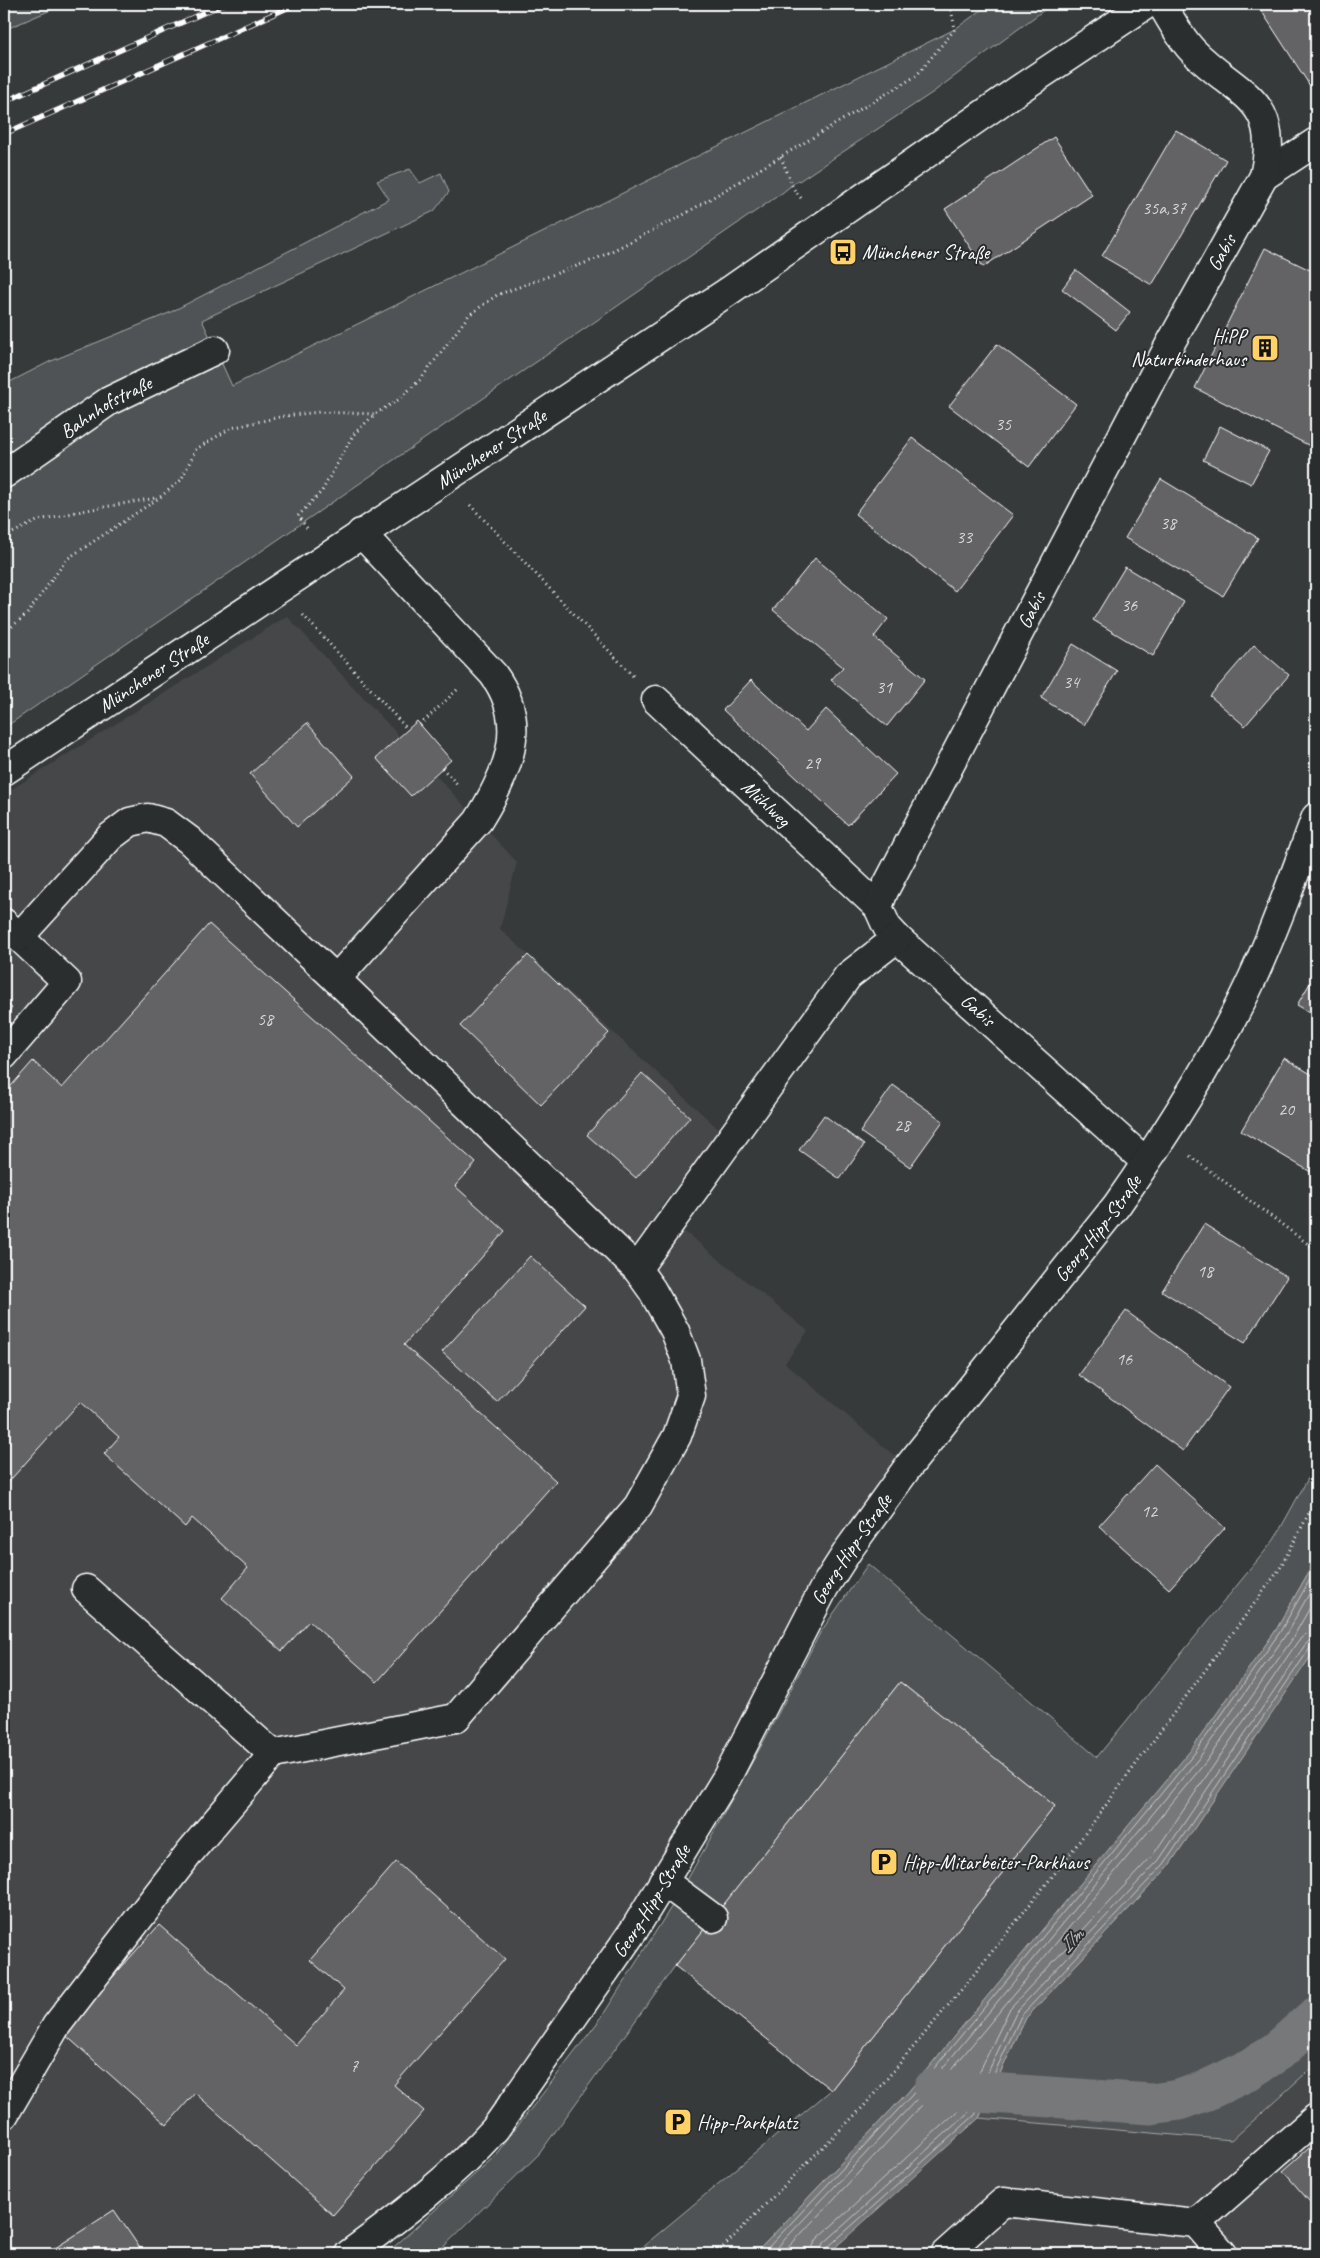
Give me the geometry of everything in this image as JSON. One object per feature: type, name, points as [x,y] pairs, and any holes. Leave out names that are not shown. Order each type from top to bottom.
[{"type":"street","name":"Münchener Straße","points":[[4,771],[736,285],[1018,90],[1147,4]]},
{"type":"street","name":"Gabis","points":[[1146,1162],[897,938],[887,927],[878,907],[884,891],[1170,344],[1264,176],[1268,156],[1268,136],[1258,109],[1238,86],[1193,51],[1161,4]]},
{"type":"street","points":[[1264,176],[1316,142]]},
{"type":"street","name":"Bahnhofstraße","points":[[4,474],[109,401],[215,350]]},
{"type":"street","points":[[336,979],[478,821],[495,794],[508,762],[514,730],[510,702],[502,687],[484,665],[361,533]]},
{"type":"street","name":"Mühlweg","points":[[656,700],[878,907]]},
{"type":"street","name":"Georg-Hipp-Straße","points":[[349,2254],[450,2174],[495,2129],[634,1930],[727,1777],[824,1588],[849,1549],[908,1467],[1117,1205],[1205,1069],[1254,975],[1316,817]]},
{"type":"street","points":[[4,1055],[67,982],[12,930],[110,837],[130,822],[148,818],[166,823],[189,840],[336,979],[637,1269],[652,1290],[675,1331],[686,1360],[691,1396],[676,1436],[638,1506],[456,1718],[273,1754],[190,1852],[56,2026],[4,2115]]},
{"type":"street","points":[[637,1269],[848,976],[897,938]]},
{"type":"street","points":[[86,1589],[273,1754]]},
{"type":"street","points":[[663,1881],[713,1918]]},
{"type":"street","points":[[1196,2224],[1316,2118]]},
{"type":"street","points":[[945,2254],[1003,2202],[1196,2224],[1223,2254]]},
{"type":"path","points":[[326,556],[298,516],[322,491],[353,435],[375,414],[398,400],[421,379],[469,315],[497,295],[596,259],[683,215],[916,76],[955,29],[950,4]]},
{"type":"path","points":[[780,157],[793,188]]},
{"type":"path","points":[[4,633],[27,614],[67,559],[159,498],[181,480],[196,449],[231,428],[284,416],[319,412],[375,414]]},
{"type":"path","points":[[444,478],[656,700]]},
{"type":"path","points":[[4,537],[39,520],[159,498]]},
{"type":"path","points":[[301,613],[407,730]]},
{"type":"path","points":[[420,725],[484,665]]},
{"type":"path","points":[[1163,1136],[1316,1250]]},
{"type":"path","points":[[716,2254],[864,2106],[967,1983],[1067,1858],[1279,1570],[1316,1500]]},
{"type":"shaded area","points":[[4,4],[65,4],[4,30]]},
{"type":"shaded area","points":[[990,4],[1052,4],[932,93],[798,180],[782,193],[4,728],[4,385],[49,362],[169,313],[389,199],[377,181],[410,169],[420,183],[441,173],[449,192],[434,211],[202,320],[232,386],[955,29]]},
{"type":"shaded area","points":[[287,616],[517,862],[500,929],[722,1132],[658,1210],[808,1331],[785,1363],[908,1467],[634,1930],[495,2129],[349,2254],[4,2254],[4,794]]},
{"type":"shaded area","points":[[1316,1464],[1316,1559],[1276,1630],[1191,1751],[909,2091],[755,2254],[634,2254],[831,2090],[1055,1806],[900,1682],[675,1966],[539,2154],[436,2254],[386,2254],[493,2158],[601,2018],[680,1893],[765,1739],[820,1633],[868,1564],[1097,1757],[1274,1540]]},
{"type":"shaded area","points":[[1316,1647],[1316,2064],[1232,2140],[979,2118],[1026,2018],[1168,1867]]},
{"type":"shaded area","points":[[1316,2064],[1316,2254],[828,2254],[979,2118],[1232,2140]]},
{"type":"water","name":"Ilm","points":[[1316,1559],[1316,1647],[1313,1653],[1168,1867],[1026,2018],[979,2118],[828,2254],[755,2254],[909,2091],[1190,1751],[1276,1630]]},
{"type":"building","points":[[1257,4],[1316,4],[1316,95]]},
{"type":"building","points":[[1176,130],[1226,160],[1152,285],[1102,256]]},
{"type":"building","points":[[1054,137],[1092,195],[983,267],[945,209]]},
{"type":"building","name":"HiPP Naturkinderhaus","points":[[1265,248],[1316,273],[1316,340],[1313,347],[1316,349],[1316,449],[1195,388]]},
{"type":"building","points":[[1076,270],[1130,312],[1116,330],[1062,289]]},
{"type":"building","points":[[997,344],[1076,404],[1029,467],[949,406]]},
{"type":"building","points":[[1220,426],[1269,451],[1251,484],[1203,460]]},
{"type":"building","points":[[912,438],[1013,515],[955,591],[855,514]]},
{"type":"building","points":[[1161,479],[1258,538],[1223,596],[1125,538]]},
{"type":"building","points":[[815,558],[888,619],[874,637],[925,679],[887,726],[831,680],[843,667],[773,610]]},
{"type":"building","points":[[1125,567],[1184,602],[1153,656],[1093,620]]},
{"type":"building","points":[[1073,644],[1117,671],[1084,725],[1041,698]]},
{"type":"building","points":[[1254,645],[1289,675],[1245,726],[1210,696]]},
{"type":"building","points":[[751,680],[806,731],[826,709],[896,774],[848,825],[723,710]]},
{"type":"building","points":[[417,721],[451,760],[411,796],[376,758]]},
{"type":"building","points":[[307,723],[354,776],[297,827],[250,774]]},
{"type":"building","points":[[209,924],[476,1163],[455,1186],[505,1231],[404,1345],[556,1481],[377,1682],[309,1621],[282,1651],[222,1598],[248,1568],[192,1518],[185,1527],[104,1454],[119,1437],[80,1402],[4,1487],[4,1205],[7,1201],[4,1198],[4,1094],[33,1061],[62,1088]]},
{"type":"building","points":[[528,955],[609,1033],[541,1105],[460,1026]]},
{"type":"building","points":[[1316,973],[1316,1016],[1297,1005]]},
{"type":"building","points":[[4,1001],[12,1008],[4,1018]]},
{"type":"building","points":[[1284,1058],[1316,1077],[1316,1175],[1241,1131]]},
{"type":"building","points":[[642,1073],[690,1117],[636,1178],[587,1135]]},
{"type":"building","points":[[893,1085],[943,1121],[910,1167],[860,1132]]},
{"type":"building","points":[[824,1115],[864,1145],[840,1179],[799,1150]]},
{"type":"building","points":[[1204,1224],[1287,1277],[1245,1343],[1162,1291]]},
{"type":"building","points":[[530,1256],[585,1306],[497,1402],[442,1352]]},
{"type":"building","points":[[1126,1311],[1229,1387],[1183,1451],[1079,1375]]},
{"type":"building","points":[[1155,1464],[1225,1528],[1169,1589],[1099,1526]]},
{"type":"building","name":"Hipp-Mitarbeiter-Parkhaus","points":[[900,1682],[1055,1806],[831,2090],[675,1966]]},
{"type":"building","points":[[396,1862],[505,1959],[394,2085],[424,2111],[333,2215],[195,2093],[167,2125],[63,2033],[159,1925],[296,2045],[344,1990],[310,1960]]},
{"type":"building","points":[[1316,2142],[1316,2209],[1283,2171]]},
{"type":"building","points":[[114,2210],[144,2254],[46,2254]]},
{"type":"waterway","points":[[934,2089],[1151,2104],[1179,2100],[1207,2090],[1245,2072],[1278,2051],[1316,2017]]},
{"type":"railway","points":[[4,102],[223,4]]},
{"type":"railway","points":[[4,134],[296,4]]},
{"type":"place","name":"Münchener Straße","points":[[843,252]]},
{"type":"place","name":"HiPP Naturkinderhaus","points":[[1265,348]]},
{"type":"place","name":"Hipp-Mitarbeiter-Parkhaus","points":[[884,1862]]},
{"type":"place","name":"Hipp-Parkplatz","points":[[678,2122]]}]
